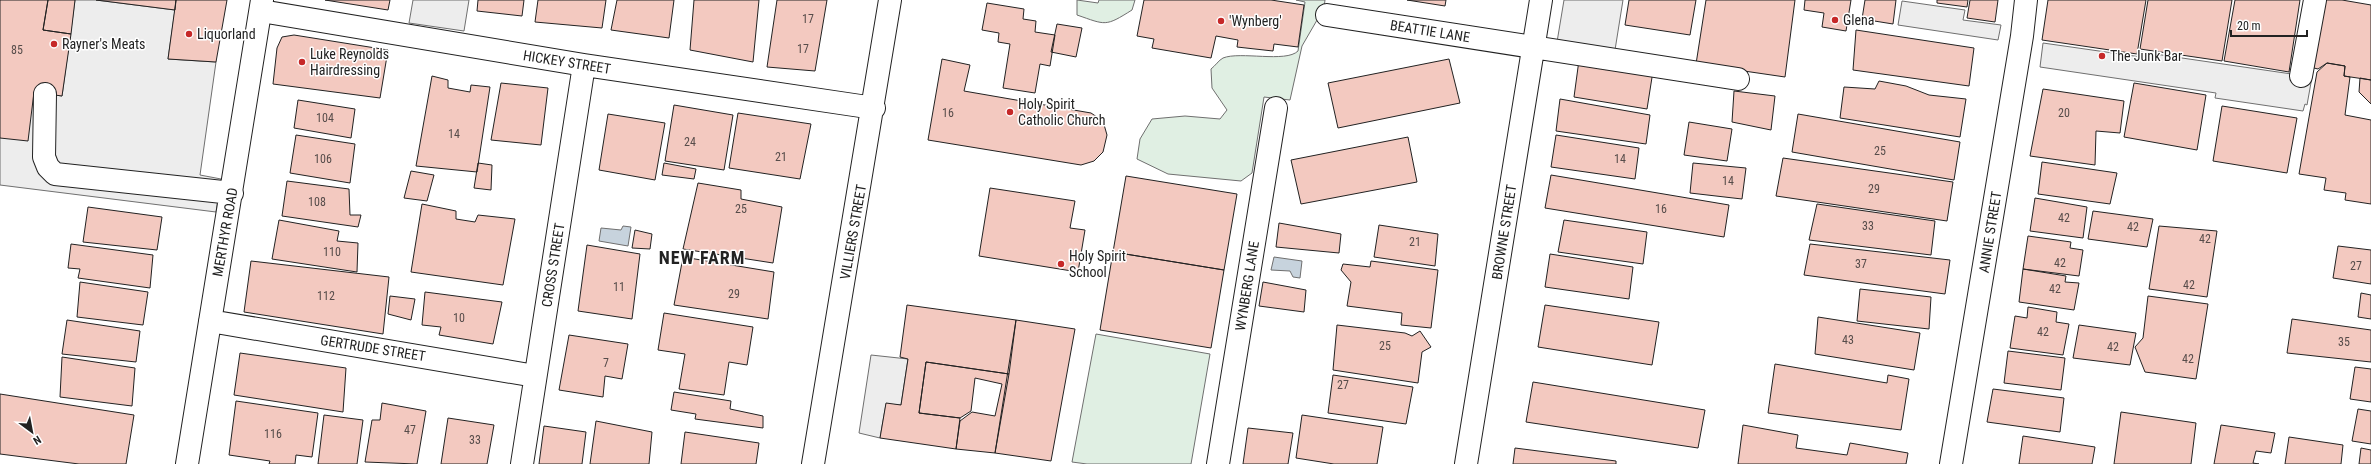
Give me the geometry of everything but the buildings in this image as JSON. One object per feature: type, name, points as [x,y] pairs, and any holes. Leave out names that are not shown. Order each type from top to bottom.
[{"type":"street","name":"VILLIERS STREET","points":[[813,464],[874,108],[890,0]]},
{"type":"street","name":"BROWNE STREET","points":[[1466,464],[1540,0]]},
{"type":"street","name":"ANNIE STREET","points":[[1951,464],[2022,36],[2026,0]]},
{"type":"street","points":[[2301,76],[2315,0]]},
{"type":"street","name":"HICKEY STREET","points":[[262,5],[584,65],[874,108]]},
{"type":"street","name":"MERTHYR ROAD","points":[[187,464],[262,5]]},
{"type":"street","name":"BEATTIE LANE","points":[[1327,15],[1738,79]]},
{"type":"street","name":"CROSS STREET","points":[[522,464],[584,65]]},
{"type":"street","points":[[45,94],[44,157],[48,167],[55,174],[232,193]]},
{"type":"street","name":"WYNBERG LANE","points":[[1218,464],[1276,108]]},
{"type":"street","name":"GERTRUDE STREET","points":[[210,321],[535,376]]},
{"type":"green space","points":[[1077,0],[1098,3],[1099,0],[1135,0],[1132,10],[1110,22],[1105,23],[1077,15]]},
{"type":"green space","points":[[1296,0],[1325,0],[1324,8],[1302,46],[1290,100],[1264,97],[1252,173],[1241,181],[1168,174],[1137,159],[1140,139],[1152,119],[1185,116],[1220,119],[1227,110],[1212,88],[1211,69],[1223,58],[1231,56],[1284,56],[1298,51],[1305,2]]},
{"type":"green space","points":[[1096,334],[1210,354],[1191,464],[1087,464],[1072,462]]},
{"type":"shaded area","points":[[75,0],[96,0],[175,10],[168,59],[216,62],[200,175],[221,179],[216,212],[0,185],[0,138],[34,92],[62,96]]},
{"type":"shaded area","points":[[413,0],[469,0],[464,31],[409,23]]},
{"type":"shaded area","points":[[1564,0],[1623,0],[1615,50],[1557,42]]},
{"type":"shaded area","points":[[1902,1],[1965,10],[1963,20],[2001,25],[1998,40],[1898,25]]},
{"type":"shaded area","points":[[2043,43],[2141,57],[2141,52],[2312,77],[2307,105],[2305,104],[2303,111],[2215,98],[2216,93],[2040,67]]},
{"type":"shaded area","points":[[623,226],[631,227],[628,246],[599,241],[601,228],[621,230]]},
{"type":"shaded area","points":[[1274,257],[1302,261],[1300,278],[1293,277],[1290,271],[1271,270]]},
{"type":"shaded area","points":[[871,355],[908,359],[901,405],[886,404],[880,438],[859,433]]},
{"type":"place","name":"Glena","points":[[1835,20]]},
{"type":"place","name":"'Wynberg'","points":[[1221,21]]},
{"type":"place","name":"Liquorland","points":[[189,34]]},
{"type":"place","name":"Rayner's Meats","points":[[54,44]]},
{"type":"place","name":"The Junk Bar","points":[[2102,56]]},
{"type":"place","name":"Luke Reynolds Hairdressing","points":[[302,62]]},
{"type":"place","name":"Holy Spirit Catholic Church","points":[[1010,112]]},
{"type":"place","name":"Holy Spirit School","points":[[1061,264]]},
{"type":"district","name":"NEW FARM","points":[[702,257]]}]
